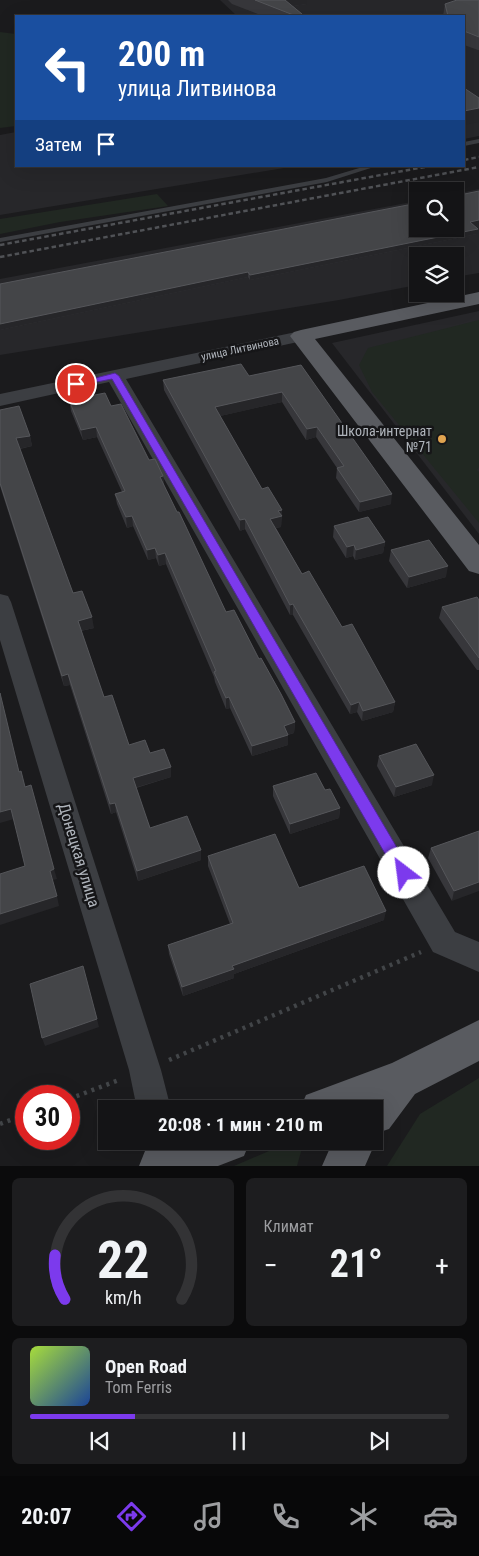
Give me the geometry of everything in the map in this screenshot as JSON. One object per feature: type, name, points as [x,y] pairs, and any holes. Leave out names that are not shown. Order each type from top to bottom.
[{"type":"main road","name":"улица Литвинова","points":[[300,336],[479,298]]},
{"type":"main road","points":[[300,336],[479,564]]},
{"type":"main road","points":[[345,1100],[401,1080],[479,1040]]},
{"type":"main road","points":[[383,1103],[401,1080]]},
{"type":"main road","points":[[162,1157],[191,1150]]},
{"type":"main road","points":[[343,1166],[351,1150]]},
{"type":"street","name":"улица Литвинова","points":[[0,400],[300,336]]},
{"type":"street","points":[[115,376],[444,942],[479,957]]},
{"type":"street","name":"Донецкая улица","points":[[0,602],[145,1070],[152,1100]]},
{"type":"lane","points":[[465,144],[479,141]]},
{"type":"lane","points":[[0,240],[326,180],[371,167]]},
{"type":"path","points":[[80,1094],[145,1070],[444,942]]},
{"type":"path","points":[[0,1124],[15,1118]]},
{"type":"shaded area","points":[[220,0],[479,0],[479,136],[465,139],[465,15],[236,15]]},
{"type":"shaded area","points":[[0,32],[15,34],[15,126],[0,128]]},
{"type":"shaded area","points":[[15,132],[15,167],[290,167],[0,215],[0,135]]},
{"type":"shaded area","points":[[479,189],[479,273],[464,276],[464,247],[409,247],[409,287],[339,300],[0,355],[0,279],[409,202],[409,237],[464,237],[464,192]]},
{"type":"shaded area","points":[[157,194],[168,206],[60,222],[0,234],[0,219]]},
{"type":"shaded area","name":"Школа-интернат №71","points":[[479,311],[479,534],[332,343]]},
{"type":"shaded area","name":"Школа-интернат №71","points":[[479,320],[479,467],[477,470],[479,472],[479,523],[372,392],[359,365],[368,348]]},
{"type":"shaded area","points":[[479,1078],[479,1166],[387,1166],[420,1114]]},
{"type":"shaded area","points":[[271,1150],[301,1150],[297,1166],[234,1166]]},
{"type":"building","points":[[255,0],[285,0],[302,14],[293,15]]},
{"type":"building","points":[[457,0],[479,0],[479,37],[465,31],[465,15],[448,15],[445,4]]},
{"type":"building","points":[[465,89],[479,98],[479,108],[465,111]]},
{"type":"building","points":[[479,191],[479,220],[470,222],[478,229],[464,232],[464,194]]},
{"type":"building","points":[[409,205],[409,237],[438,237],[250,275],[248,272],[0,324],[0,284]]},
{"type":"building","points":[[241,364],[249,376],[301,365],[392,494],[360,502],[337,468],[344,466],[317,427],[307,429],[282,392],[215,407],[262,489],[268,487],[282,510],[278,511],[282,516],[270,519],[302,574],[309,571],[342,627],[352,624],[395,702],[363,711],[359,702],[351,705],[293,604],[290,605],[245,519],[240,520],[163,380]]},
{"type":"building","points":[[105,393],[111,406],[121,404],[149,460],[155,459],[163,476],[160,477],[177,512],[179,512],[226,612],[234,610],[259,659],[261,658],[281,694],[295,722],[284,726],[288,735],[252,746],[229,697],[226,698],[214,672],[216,671],[165,553],[158,555],[155,548],[147,550],[132,516],[126,517],[115,494],[125,491],[96,427],[81,430],[69,400]]},
{"type":"building","points":[[19,406],[30,436],[16,438],[73,593],[82,591],[92,617],[78,621],[104,697],[112,695],[129,745],[145,740],[150,753],[164,749],[171,767],[133,778],[150,828],[187,816],[201,850],[137,871],[115,803],[110,804],[68,674],[62,676],[0,483],[0,410]]},
{"type":"building","points":[[368,517],[385,542],[356,550],[354,545],[347,547],[334,526]]},
{"type":"building","points":[[429,540],[448,566],[409,577],[391,550]]},
{"type":"building","points":[[477,597],[479,600],[479,658],[442,607]]},
{"type":"building","points":[[0,693],[19,772],[21,771],[25,787],[31,785],[54,869],[50,871],[57,896],[0,914],[0,874],[25,866],[11,809],[0,812]]},
{"type":"building","points":[[416,744],[434,775],[396,787],[379,756]]},
{"type":"building","points":[[316,773],[325,790],[330,789],[340,808],[290,824],[273,786]]},
{"type":"building","points":[[479,831],[479,882],[454,891],[431,848]]},
{"type":"building","points":[[275,834],[299,888],[364,866],[386,911],[232,966],[234,969],[182,987],[168,945],[233,923],[208,856]]},
{"type":"building","points":[[83,966],[97,1019],[42,1038],[30,984]]},
{"type":"railway","points":[[465,160],[479,157]]},
{"type":"railway","points":[[0,245],[425,167]]},
{"type":"railway","points":[[0,257],[479,167]]},
{"type":"place","name":"Школа-интернат №71","points":[[442,439]]},
{"type":"route","points":[[76,384],[115,376],[404,873]]}]
